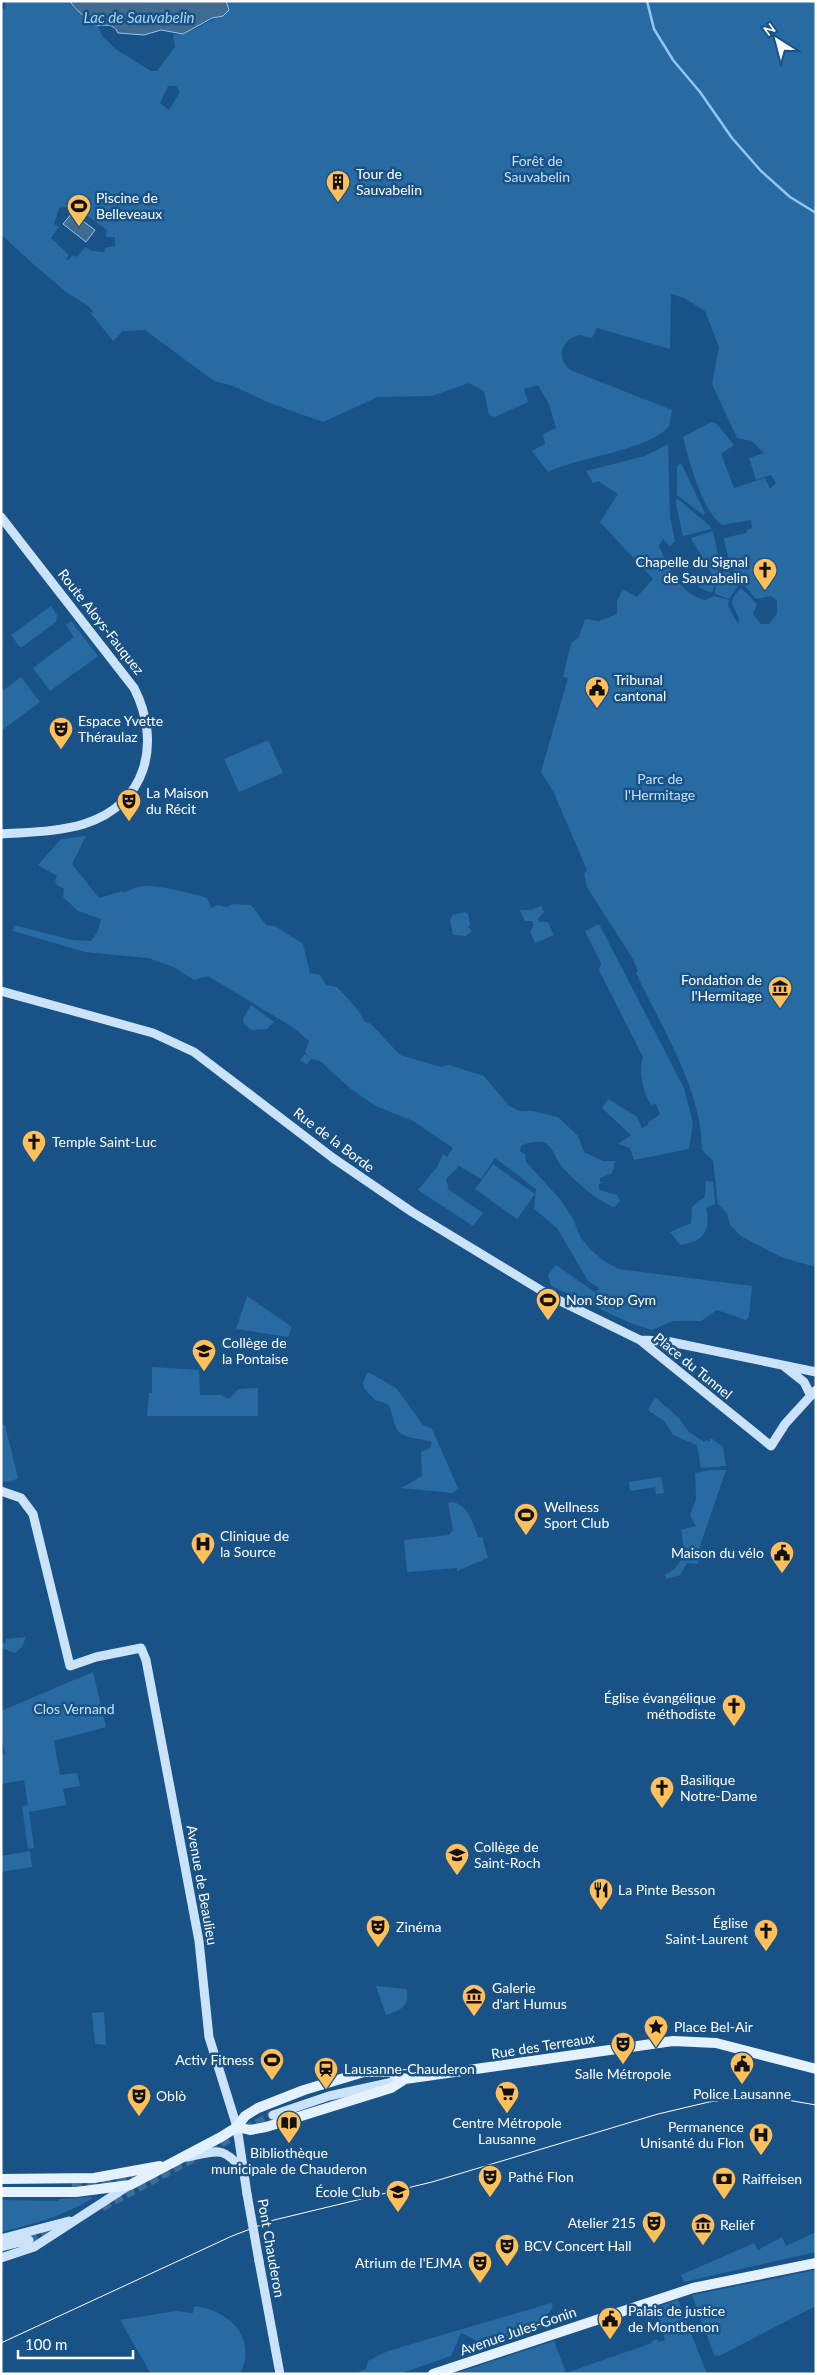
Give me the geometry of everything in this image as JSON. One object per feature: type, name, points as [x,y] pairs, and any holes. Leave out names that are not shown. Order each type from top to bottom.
[{"type":"main road","name":"Route Aloys-Fauquez","points":[[1,517],[134,688],[146,718],[148,741],[144,768],[139,781],[128,797],[106,814],[84,824],[66,828],[1,834]]},
{"type":"main road","name":"Rue de la Borde","points":[[1,991],[153,1033],[194,1052],[333,1158],[412,1212],[552,1298],[640,1340]]},
{"type":"main road","name":"Place du Tunnel","points":[[640,1340],[771,1446],[785,1424],[813,1392],[785,1367]]},
{"type":"main road","name":"Place du Tunnel","points":[[640,1340],[666,1341],[816,1372]]},
{"type":"main road","name":"Avenue de Beaulieu","points":[[1,1491],[15,1494],[28,1504],[35,1519],[70,1666],[96,1657],[141,1648],[146,1660],[199,1940],[209,2037],[237,2127]]},
{"type":"main road","name":"Rue des Terreaux","points":[[405,2080],[626,2048],[690,2041],[733,2046],[816,2069]]},
{"type":"main road","points":[[1,2258],[32,2239],[75,2219],[130,2185],[176,2163],[237,2127],[245,2116],[258,2108],[304,2090],[353,2075],[390,2072],[405,2080]]},
{"type":"main road","points":[[237,2127],[250,2130],[266,2127],[391,2088],[405,2080]]},
{"type":"main road","points":[[273,2115],[328,2096],[405,2080]]},
{"type":"main road","name":"Pont Chauderon","points":[[237,2127],[247,2194],[280,2374]]},
{"type":"main road","points":[[186,2157],[223,2152],[231,2155],[244,2170]]},
{"type":"main road","points":[[1,2192],[75,2186],[176,2163]]},
{"type":"main road","points":[[1,2179],[75,2186]]},
{"type":"main road","points":[[1,2186],[130,2185]]},
{"type":"main road","points":[[1,2247],[32,2239],[75,2219]]},
{"type":"main road","points":[[1,2239],[32,2239]]},
{"type":"main road","name":"Avenue Jules-Gonin","points":[[433,2374],[693,2288],[816,2264]]},
{"type":"green space","name":"Forêt de Sauvabelin","points":[[6,1],[70,1],[74,8],[98,26],[102,36],[117,50],[151,71],[157,71],[175,47],[173,34],[186,33],[223,16],[228,6],[226,1],[816,1],[816,1267],[783,1258],[742,1237],[730,1225],[727,1213],[718,1204],[713,1161],[702,1150],[700,1127],[688,1081],[636,973],[638,971],[633,959],[587,887],[584,874],[587,870],[553,791],[541,772],[568,678],[563,677],[571,643],[579,637],[585,619],[599,621],[617,614],[617,601],[623,589],[637,597],[653,579],[600,522],[618,494],[598,481],[593,483],[586,471],[645,456],[668,444],[670,517],[675,541],[670,546],[663,539],[659,546],[676,579],[696,597],[705,600],[714,596],[729,600],[728,606],[738,624],[739,619],[732,603],[734,596],[741,588],[757,604],[753,614],[761,624],[769,624],[777,614],[777,601],[771,596],[756,599],[735,572],[728,557],[724,538],[746,533],[748,529],[752,528],[751,520],[722,525],[715,518],[708,509],[697,485],[683,437],[711,422],[717,424],[734,445],[721,454],[734,488],[765,478],[770,489],[776,483],[771,475],[756,480],[749,458],[764,453],[752,441],[737,438],[712,384],[719,347],[705,311],[684,298],[671,294],[670,349],[597,328],[592,338],[579,335],[568,340],[562,349],[562,354],[565,365],[570,370],[672,410],[669,426],[646,441],[548,472],[532,451],[545,444],[543,434],[556,428],[549,404],[538,385],[524,389],[528,402],[495,417],[489,415],[484,391],[469,383],[432,396],[378,397],[323,422],[270,403],[233,386],[214,381],[145,330],[123,331],[113,341],[90,312],[94,313],[89,307],[66,292],[1,234],[1,6],[5,10]],"holes":[[[168,86],[176,86],[180,92],[169,110],[160,103]],[[74,206],[107,230],[106,237],[115,237],[115,246],[105,248],[104,252],[92,251],[85,247],[77,257],[73,255],[68,260],[66,259],[69,255],[51,238],[59,227],[54,224],[59,208]]]},
{"type":"green space","points":[[681,463],[705,513],[703,515],[677,495],[677,467]]},
{"type":"green space","points":[[678,499],[711,529],[683,536],[676,504]]},
{"type":"green space","points":[[713,531],[720,565],[715,587],[711,593],[698,587],[713,576],[691,538]]},
{"type":"green space","points":[[729,572],[739,584],[729,599],[715,594],[717,578],[721,573]]},
{"type":"green space","points":[[51,606],[57,615],[56,622],[20,647],[11,635]]},
{"type":"green space","points":[[71,621],[98,656],[50,691],[33,668],[74,637],[66,625]]},
{"type":"green space","points":[[21,677],[40,702],[1,731],[1,692]]},
{"type":"green space","points":[[268,740],[283,773],[239,792],[224,759]]},
{"type":"green space","points":[[86,836],[72,864],[99,898],[122,891],[123,893],[138,887],[152,886],[182,891],[207,898],[211,908],[218,905],[226,907],[233,904],[251,905],[266,925],[275,926],[303,944],[310,973],[320,975],[326,985],[337,987],[358,1010],[365,1022],[371,1024],[400,1055],[441,1067],[449,1065],[484,1076],[509,1106],[520,1111],[533,1111],[558,1117],[578,1136],[584,1152],[603,1161],[615,1161],[612,1173],[600,1178],[600,1182],[603,1182],[599,1184],[599,1190],[617,1195],[620,1201],[614,1207],[594,1196],[575,1180],[561,1166],[547,1144],[543,1142],[528,1143],[521,1146],[520,1151],[525,1154],[526,1162],[559,1198],[572,1217],[581,1238],[591,1250],[618,1269],[752,1286],[749,1317],[746,1320],[717,1310],[701,1321],[673,1321],[652,1330],[628,1322],[551,1286],[548,1275],[556,1265],[596,1293],[599,1288],[588,1281],[557,1228],[534,1209],[536,1189],[495,1158],[481,1179],[459,1166],[446,1179],[449,1190],[483,1213],[473,1226],[418,1190],[437,1167],[443,1154],[447,1157],[453,1148],[413,1121],[376,1106],[351,1089],[320,1061],[311,1059],[307,1065],[300,1060],[305,1054],[309,1057],[305,1052],[309,1041],[294,1028],[208,976],[194,980],[176,968],[148,958],[85,952],[13,931],[14,925],[72,940],[91,941],[98,931],[101,919],[78,911],[63,897],[64,889],[57,885],[55,881],[57,876],[38,865],[61,839]]},
{"type":"green space","points":[[541,906],[544,912],[538,919],[540,922],[548,922],[554,935],[535,943],[530,931],[534,925],[532,921],[525,921],[520,910],[531,910]]},
{"type":"green space","points":[[465,912],[468,914],[470,925],[468,927],[472,931],[466,936],[453,935],[450,920],[453,915]]},
{"type":"green space","points":[[599,924],[684,1088],[693,1123],[689,1149],[634,1160],[630,1148],[618,1144],[631,1135],[602,1108],[608,1099],[636,1116],[642,1128],[660,1114],[656,1104],[651,1105],[644,1088],[641,1076],[643,1057],[599,970],[601,963],[585,931]]},
{"type":"green space","points":[[251,1005],[274,1022],[267,1029],[252,1030],[244,1024],[243,1019]]},
{"type":"green space","points":[[493,1164],[535,1194],[517,1219],[475,1189]]},
{"type":"green space","points":[[706,1181],[713,1182],[715,1204],[706,1208],[708,1223],[704,1234],[694,1241],[680,1245],[670,1232],[691,1223],[692,1207],[705,1196]]},
{"type":"green space","points":[[247,1296],[292,1327],[288,1337],[236,1329]]},
{"type":"green space","points":[[152,1367],[199,1370],[200,1395],[221,1395],[229,1399],[238,1389],[258,1388],[258,1416],[147,1416],[149,1393],[152,1393]]},
{"type":"green space","points":[[368,1372],[396,1388],[423,1425],[432,1429],[458,1488],[453,1493],[401,1488],[422,1476],[421,1452],[430,1448],[432,1442],[398,1432],[388,1404],[375,1400],[364,1388],[363,1382]]},
{"type":"green space","points":[[655,1397],[679,1418],[688,1431],[704,1442],[706,1440],[709,1442],[711,1438],[723,1447],[726,1466],[701,1468],[697,1445],[673,1435],[664,1421],[648,1410]]},
{"type":"green space","points":[[1,1425],[5,1425],[18,1478],[10,1482],[1,1481]]},
{"type":"green space","points":[[726,1470],[699,1549],[698,1564],[687,1563],[680,1575],[666,1579],[665,1575],[672,1571],[682,1556],[681,1530],[696,1526],[690,1515],[696,1499],[695,1473]]},
{"type":"green space","points":[[661,1477],[664,1493],[656,1494],[655,1487],[630,1491],[629,1482]]},
{"type":"green space","points":[[453,1502],[463,1507],[469,1515],[478,1537],[482,1537],[488,1558],[457,1571],[457,1568],[407,1572],[404,1540],[449,1535],[453,1530],[448,1503]]},
{"type":"green space","points":[[26,1637],[22,1647],[15,1653],[1,1648],[1,1644],[6,1643],[6,1639]]},
{"type":"green space","name":"Clos Vernand","points":[[93,1672],[106,1727],[54,1741],[60,1775],[77,1773],[80,1786],[63,1789],[66,1805],[29,1812],[34,1848],[28,1849],[22,1806],[28,1805],[24,1780],[1,1784],[1,1755],[5,1754],[1,1735],[1,1711]]},
{"type":"green space","points":[[30,1851],[32,1867],[1,1872],[1,1856]]},
{"type":"green space","points":[[376,1986],[406,1989],[406,2003],[400,2009],[386,2015]]},
{"type":"green space","points":[[104,2012],[106,2045],[95,2044],[92,2013]]},
{"type":"green space","points":[[93,2198],[60,2215],[1,2232],[1,2200],[58,2201],[59,2199]]},
{"type":"green space","points":[[816,2232],[816,2252],[684,2282],[681,2275],[754,2243],[758,2250],[782,2237],[786,2246]]},
{"type":"green space","points":[[816,2270],[816,2306],[719,2356],[714,2355],[692,2295]]},
{"type":"green space","points":[[678,2300],[707,2374],[454,2374],[554,2341],[566,2373],[652,2343],[652,2341],[657,2339],[658,2342],[665,2340],[655,2308]]},
{"type":"green space","points":[[551,2303],[553,2306],[541,2321],[523,2335],[512,2340],[492,2344],[482,2343],[461,2333],[451,2356],[399,2374],[355,2374],[366,2369],[368,2361],[388,2351]]},
{"type":"green space","points":[[194,2306],[218,2313],[237,2328],[243,2338],[245,2349],[245,2361],[240,2374],[151,2374],[120,2320],[176,2311],[193,2313]]},
{"type":"water","name":"Lac de Sauvabelin","points":[[70,1],[226,1],[229,10],[223,16],[212,18],[183,34],[161,30],[144,35],[118,33],[113,27],[95,25],[78,11]]},
{"type":"water","name":"Piscine de Belleveaux","points":[[72,213],[95,230],[86,242],[63,224]]},
{"type":"waterway","points":[[647,1],[654,29],[673,60],[700,92],[732,138],[761,171],[790,197],[816,213]]},
{"type":"tunnel","points":[[102,2207],[273,2115]]},
{"type":"tunnel","points":[[72,2186],[108,2183],[168,2172]]},
{"type":"tunnel","points":[[29,2240],[61,2226]]},
{"type":"tram line","points":[[1,2343],[232,2236],[274,2220],[432,2182],[658,2114],[709,2102],[744,2097],[770,2097],[816,2105]]},
{"type":"place","name":"Tour de Sauvabelin","points":[[338,203]]},
{"type":"place","name":"Piscine de Belleveaux","points":[[79,227]]},
{"type":"place","name":"Chapelle du Signal de Sauvabelin","points":[[765,591]]},
{"type":"place","name":"Tribunal cantonal","points":[[597,709]]},
{"type":"place","name":"Espace Yvette Théraulaz","points":[[61,750]]},
{"type":"place","name":"La Maison du Récit","points":[[129,822]]},
{"type":"place","name":"Fondation de l'Hermitage","points":[[780,1009]]},
{"type":"place","name":"Temple Saint-Luc","points":[[34,1163]]},
{"type":"place","name":"Non Stop Gym","points":[[548,1321]]},
{"type":"place","name":"Collège de la Pontaise","points":[[204,1372]]},
{"type":"place","name":"Wellness Sport Club","points":[[526,1536]]},
{"type":"place","name":"Clinique de la Source","points":[[203,1565]]},
{"type":"place","name":"Maison du vélo","points":[[782,1574]]},
{"type":"place","name":"Église évangélique méthodiste","points":[[734,1727]]},
{"type":"place","name":"Basilique Notre-Dame","points":[[662,1809]]},
{"type":"place","name":"Collège de Saint-Roch","points":[[457,1876]]},
{"type":"place","name":"La Pinte Besson","points":[[601,1911]]},
{"type":"place","name":"Zinéma","points":[[378,1948]]},
{"type":"place","name":"Église Saint-Laurent","points":[[766,1952]]},
{"type":"place","name":"Galerie d'art Humus","points":[[474,2017]]},
{"type":"place","name":"Place Bel-Air","points":[[656,2048]]},
{"type":"place","name":"Salle Métropole","points":[[623,2065]]},
{"type":"place","name":"Activ Fitness","points":[[272,2081]]},
{"type":"place","name":"Police Lausanne","points":[[742,2085]]},
{"type":"place","name":"Lausanne-Chauderon","points":[[326,2090]]},
{"type":"place","name":"Centre Métropole Lausanne","points":[[507,2114]]},
{"type":"place","name":"Oblò","points":[[139,2117]]},
{"type":"place","name":"Bibliothèque municipale de Chauderon","points":[[289,2144]]},
{"type":"place","name":"Permanence Unisanté du Flon","points":[[761,2156]]},
{"type":"place","name":"Pathé Flon","points":[[490,2198]]},
{"type":"place","name":"Raiffeisen","points":[[724,2200]]},
{"type":"place","name":"École Club","points":[[398,2213]]},
{"type":"place","name":"Atelier 215","points":[[654,2244]]},
{"type":"place","name":"Relief","points":[[703,2246]]},
{"type":"place","name":"BCV Concert Hall","points":[[507,2267]]},
{"type":"place","name":"Atrium de l'EJMA","points":[[480,2284]]},
{"type":"place","name":"Palais de justice de Montbenon","points":[[610,2340]]},
{"type":"park label","name":"Parc de l'Hermitage","points":[[660,788]]}]
